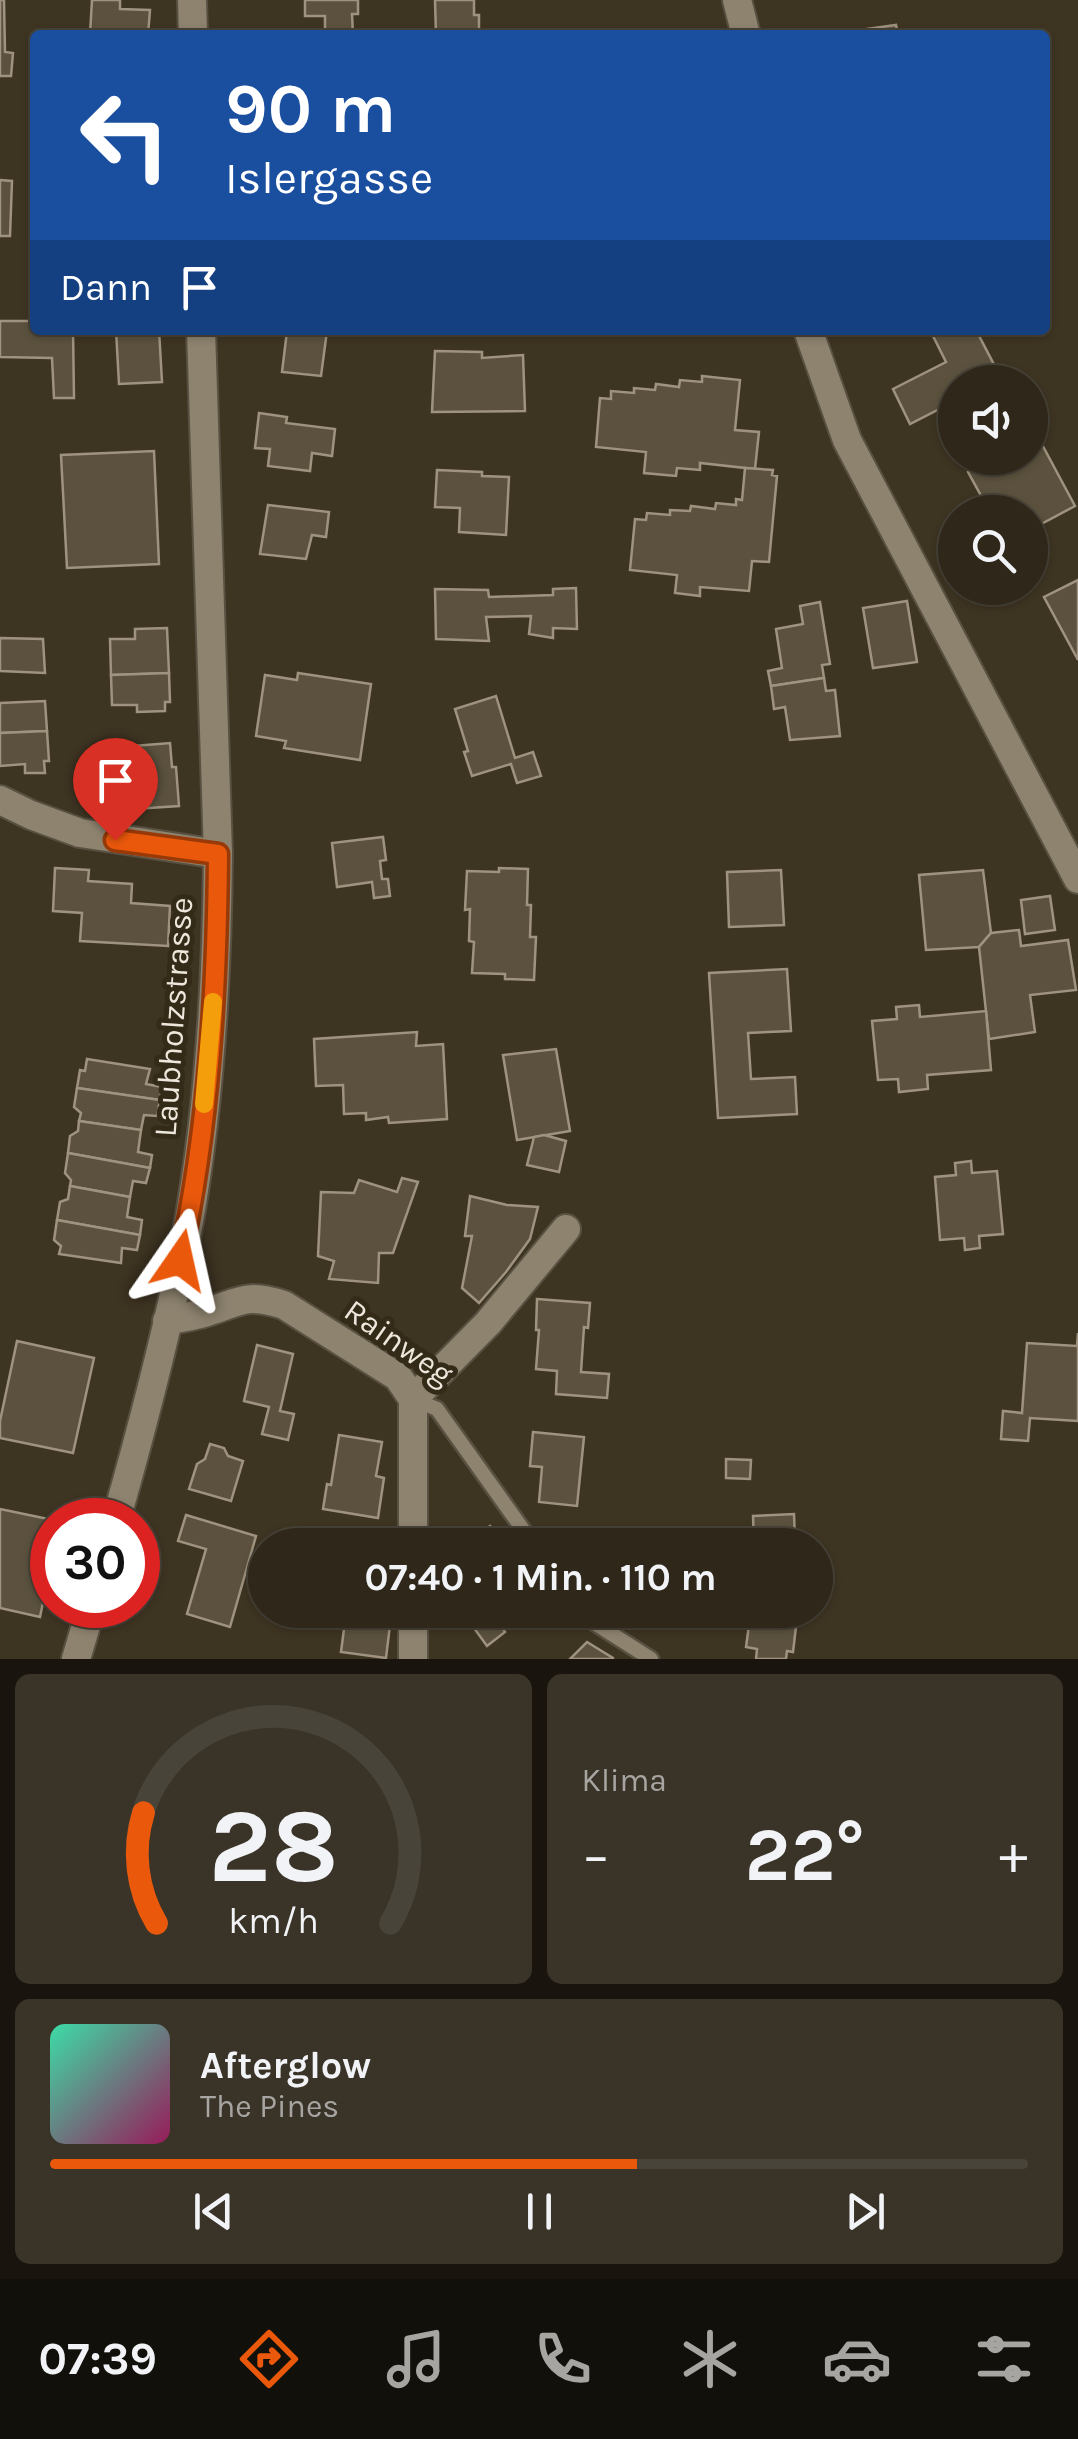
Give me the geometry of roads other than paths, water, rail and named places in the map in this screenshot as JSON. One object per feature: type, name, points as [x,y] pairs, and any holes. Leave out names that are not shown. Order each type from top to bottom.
[{"type":"street","points":[[192,0],[193,30]]},
{"type":"street","points":[[737,0],[745,30]]},
{"type":"street","name":"Laubholzstrasse","points":[[122,1498],[154,1386],[187,1230],[203,1123],[213,1004],[218,854],[201,335]]},
{"type":"street","points":[[810,335],[848,440],[1078,879]]},
{"type":"street","points":[[0,800],[80,833],[218,854]]},
{"type":"street","points":[[413,1528],[413,1400],[488,1323],[566,1229]]},
{"type":"street","name":"Rainweg","points":[[168,1321],[238,1300],[264,1298],[284,1306],[398,1377],[413,1400]]},
{"type":"street","points":[[76,1659],[85,1628]]},
{"type":"street","points":[[413,1628],[413,1659]]},
{"type":"lane","name":"Rainweg","points":[[413,1400],[437,1408],[522,1528]]},
{"type":"lane","points":[[603,1628],[651,1659]]}]
